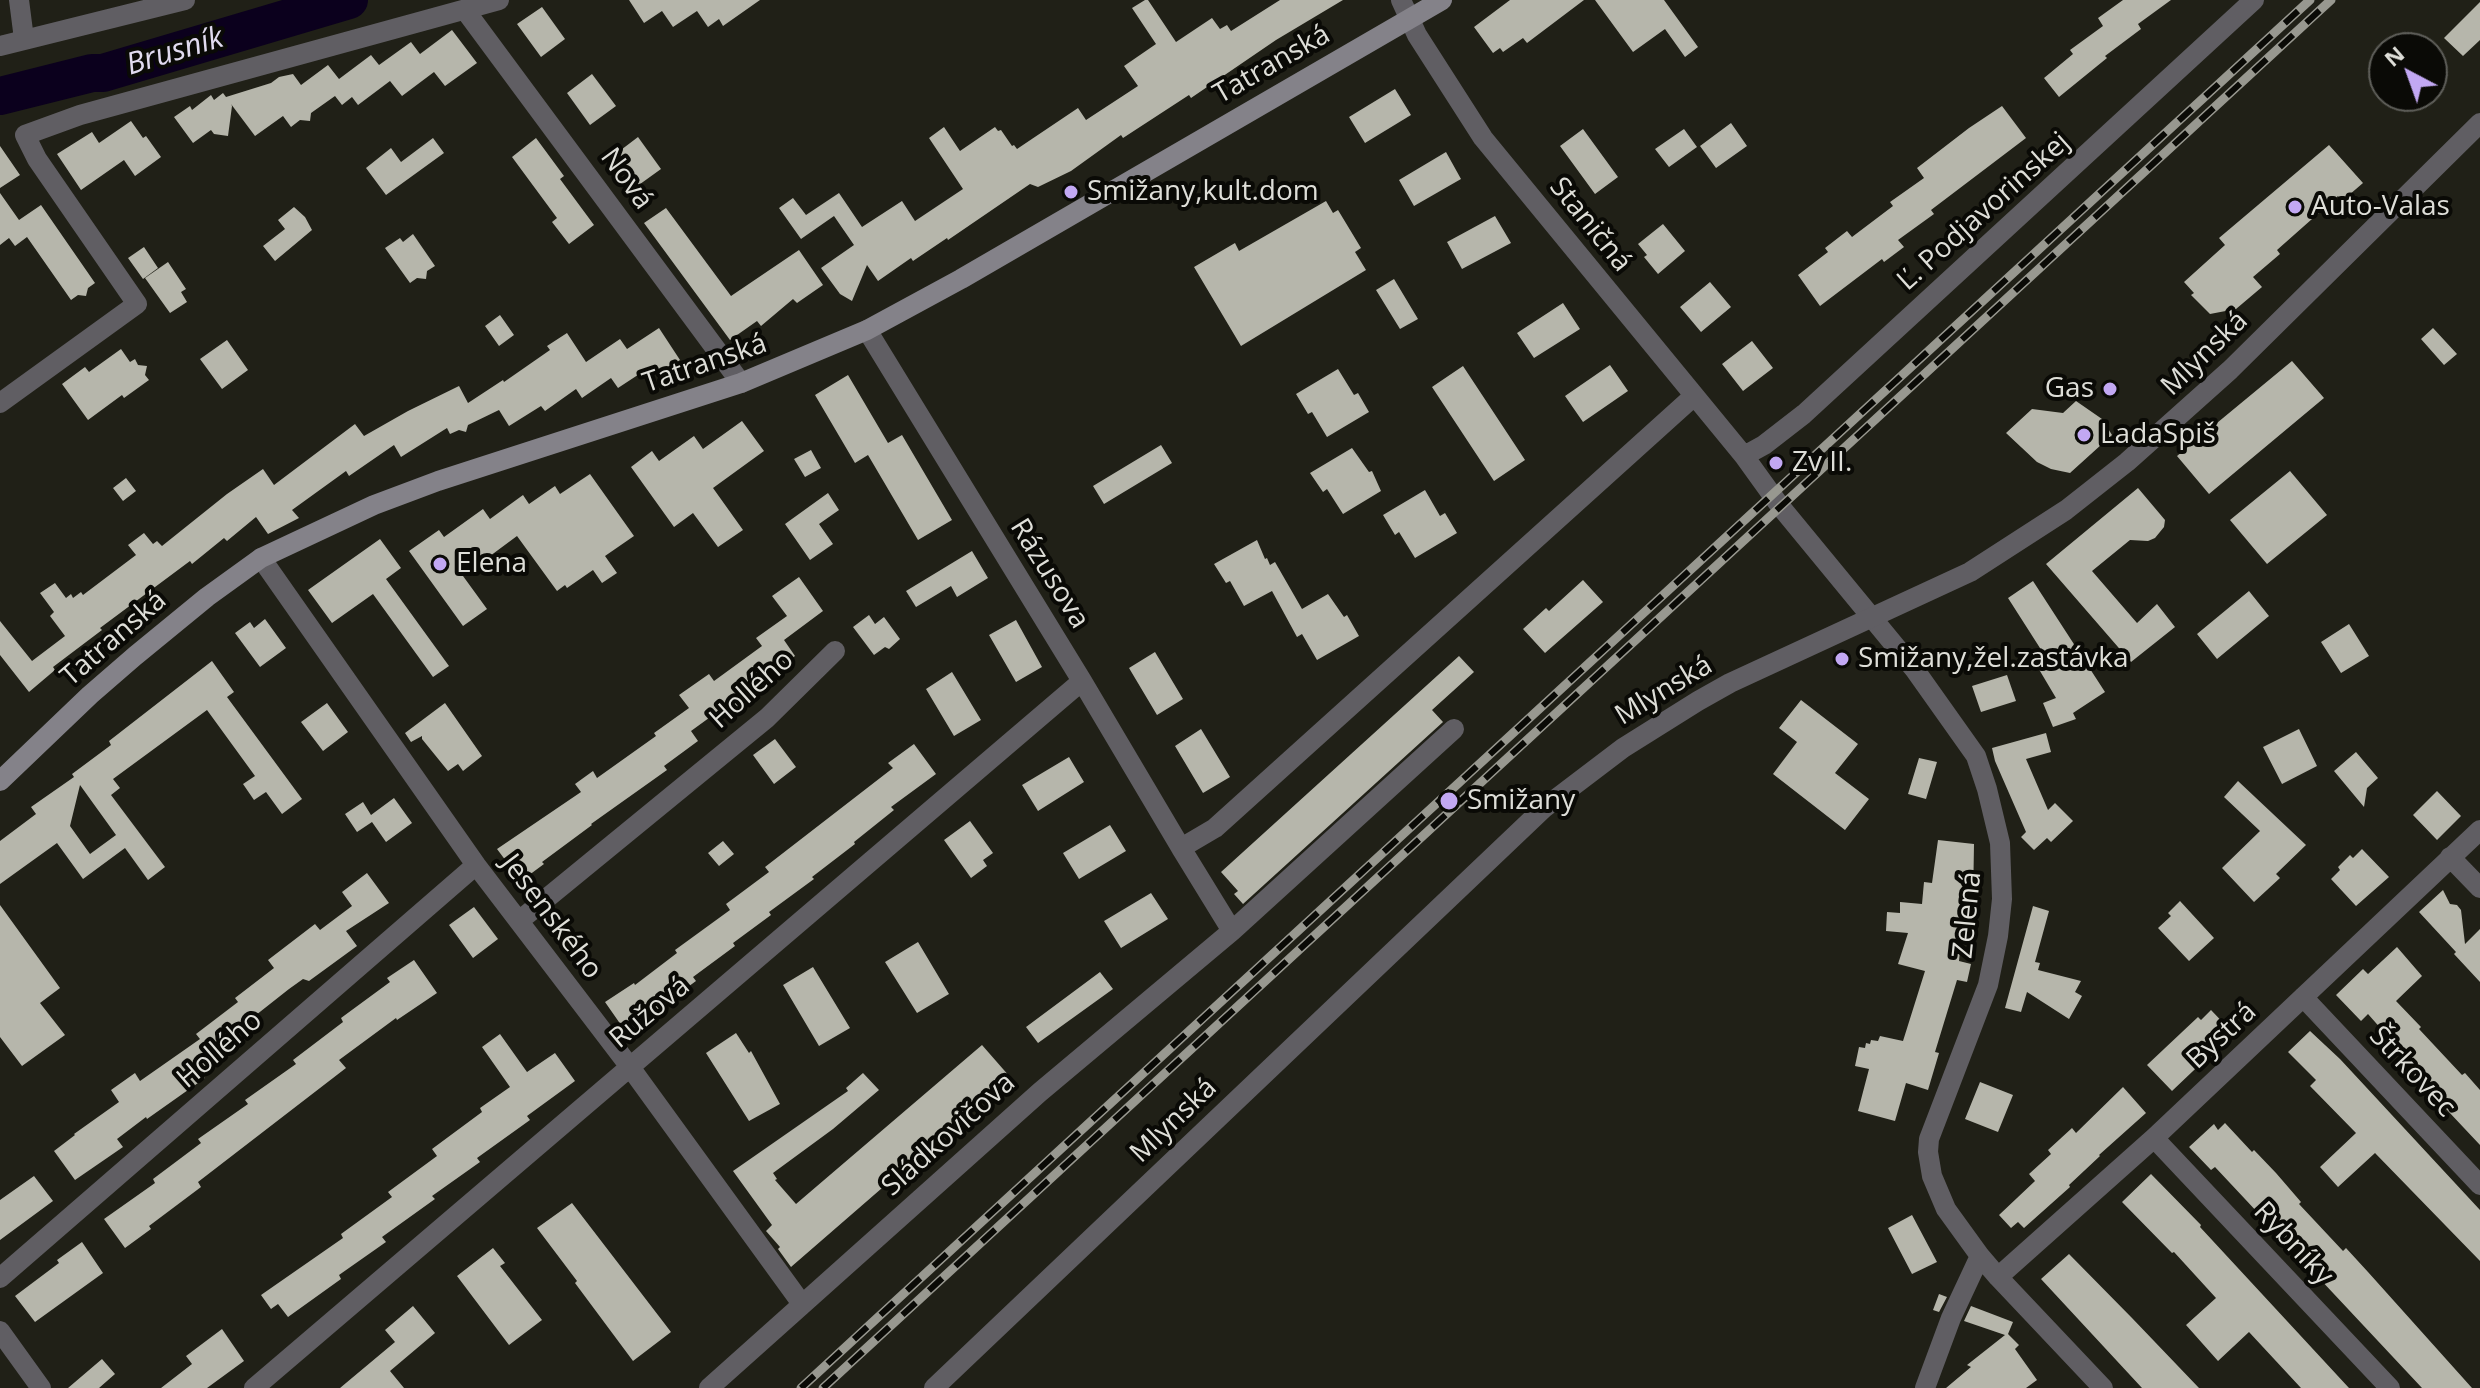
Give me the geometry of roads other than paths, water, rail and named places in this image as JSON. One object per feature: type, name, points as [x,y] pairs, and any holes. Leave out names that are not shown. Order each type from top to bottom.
[{"type":"main road","name":"Tatranská","points":[[0,781],[135,656],[261,558],[374,505],[438,481],[741,383],[867,330],[975,271],[1405,9],[1442,0]]},
{"type":"street","points":[[19,0],[24,39]]},
{"type":"street","points":[[0,46],[185,0]]},
{"type":"street","points":[[0,403],[137,304],[37,159],[25,135],[80,115],[499,0]]},
{"type":"street","name":"Ľ. Podjavorinskej","points":[[1744,456],[1764,445],[1804,414],[2254,0]]},
{"type":"street","name":"Staničná","points":[[1405,9],[1417,35],[1483,138],[1744,456]]},
{"type":"street","name":"Nová","points":[[465,10],[741,383]]},
{"type":"street","name":"Mlynská","points":[[934,1388],[1544,808],[1623,748],[1698,701],[1730,683],[1970,572],[2066,510],[2185,412],[2230,370],[2480,123]]},
{"type":"street","name":"Rázusova","points":[[867,330],[1232,931]]},
{"type":"street","points":[[1181,848],[1215,828],[1694,396]]},
{"type":"street","name":"Zelená","points":[[1744,456],[1780,506],[1915,670],[1976,756],[2000,843],[2002,899],[1998,936],[1988,985],[1933,1126],[1928,1152],[1936,1189],[1946,1209],[1980,1256],[2103,1388]]},
{"type":"street","name":"Jesenského","points":[[261,558],[476,865],[630,1067],[802,1304]]},
{"type":"street","name":"Hollého","points":[[519,921],[767,718],[835,651]]},
{"type":"street","name":"Ružová","points":[[254,1388],[1082,681]]},
{"type":"street","name":"Sládkovičova","points":[[709,1388],[1040,1092],[1232,931],[1454,729]]},
{"type":"street","name":"Bystrá","points":[[1998,1277],[2154,1138],[2480,830]]},
{"type":"street","points":[[2450,857],[2480,888]]},
{"type":"street","name":"Hollého","points":[[0,1278],[476,865]]},
{"type":"street","name":"Štrkovec","points":[[2303,997],[2480,1185]]},
{"type":"street","name":"Rybníky","points":[[2154,1138],[2390,1388]]},
{"type":"street","points":[[1925,1388],[1951,1318],[1980,1256]]},
{"type":"street","points":[[0,1331],[41,1388]]},
{"type":"waterway","name":"Brusník","points":[[0,96],[103,73],[349,0]]},
{"type":"railway","points":[[801,1388],[2310,0]]},
{"type":"railway","points":[[823,1388],[2331,0]]},
{"type":"place","name":"Smižany,kult.dom","points":[[1071,192]]},
{"type":"place","name":"Auto-Valas","points":[[2295,207]]},
{"type":"place","name":"Gas","points":[[2110,389]]},
{"type":"place","name":"LadaSpiš","points":[[2084,435]]},
{"type":"place","name":"Zv II.","points":[[1776,463]]},
{"type":"place","name":"Elena","points":[[440,564]]},
{"type":"place","name":"Smižany,žel.zastávka","points":[[1842,659]]},
{"type":"place","name":"Smižany","points":[[1449,801]]}]
